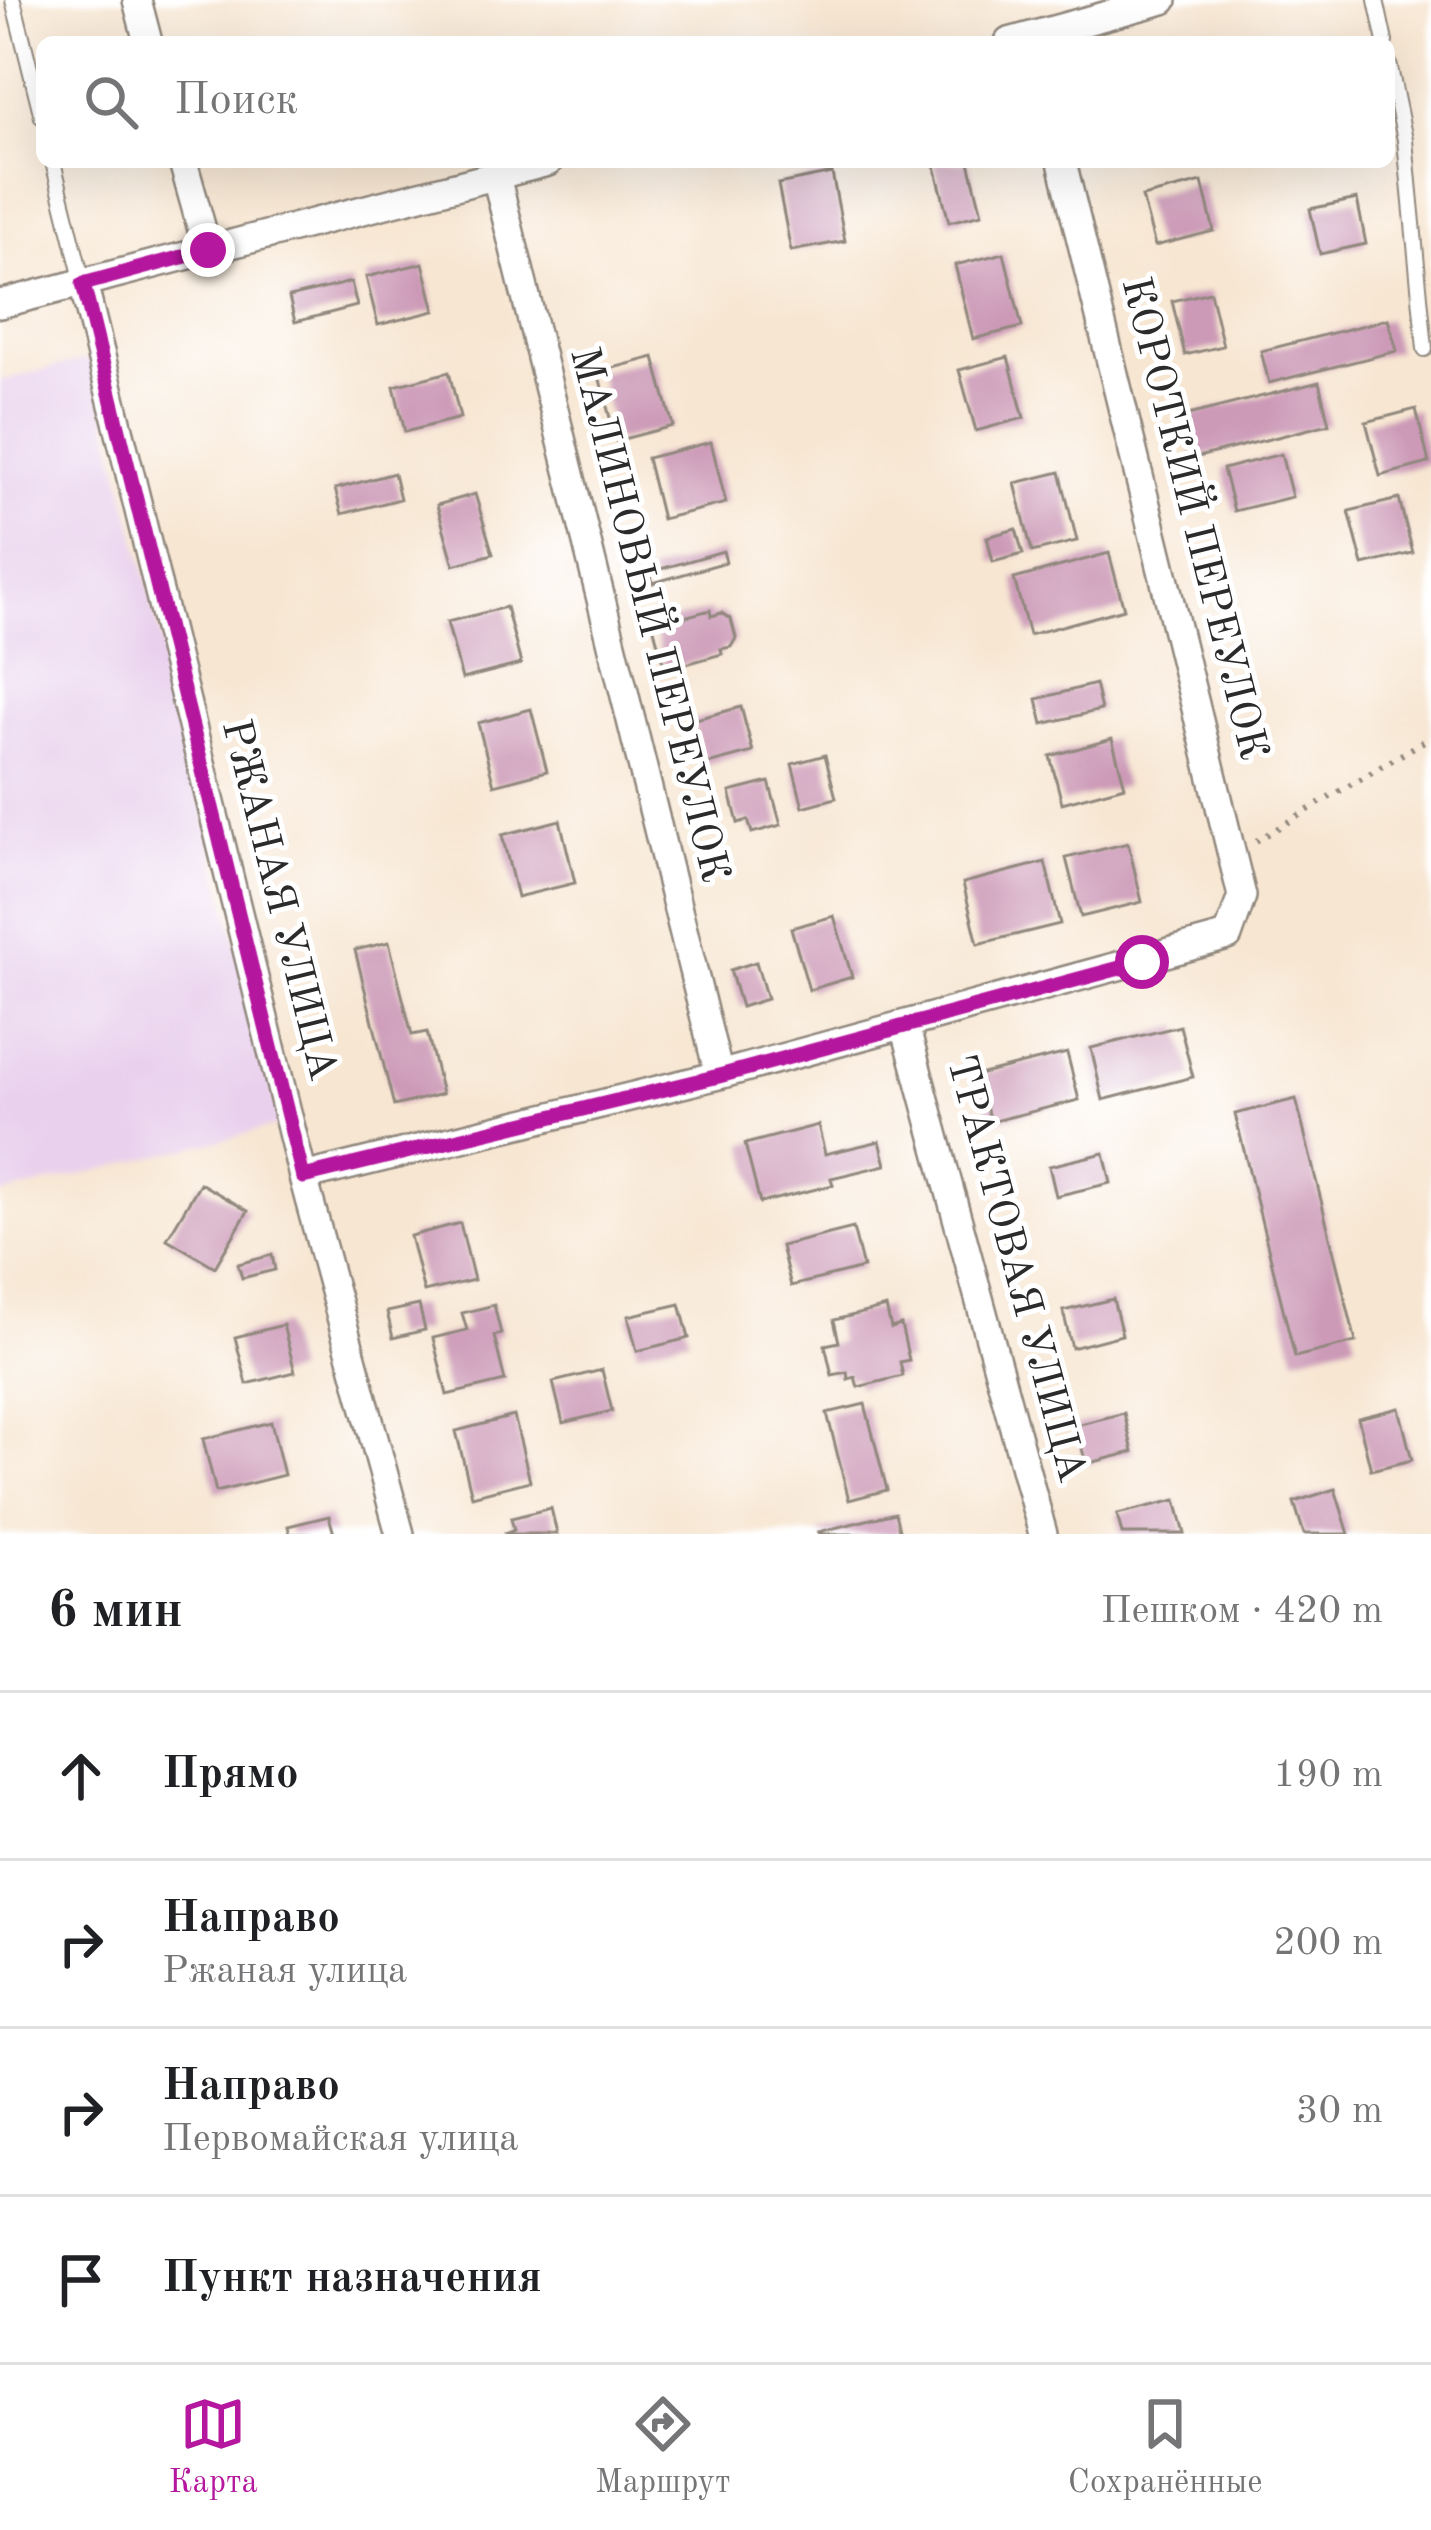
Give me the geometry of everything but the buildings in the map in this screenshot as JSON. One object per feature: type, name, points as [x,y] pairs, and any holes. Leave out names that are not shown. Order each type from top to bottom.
[{"type":"street","points":[[137,0],[146,36]]},
{"type":"street","points":[[1038,36],[1163,0]]},
{"type":"street","points":[[185,168],[208,250]]},
{"type":"street","points":[[0,304],[526,168]]},
{"type":"street","name":"КОРОТКИЙ ПЕРЕУЛОК","points":[[905,1026],[1228,936],[1242,896],[1063,168]]},
{"type":"street","name":"МАЛИНОВЫЙ ПЕРЕУЛОК","points":[[496,176],[719,1076]]},
{"type":"street","name":"РЖАНАЯ УЛИЦА","points":[[83,284],[303,1177],[400,1534]]},
{"type":"street","points":[[303,1177],[905,1026]]},
{"type":"street","name":"ТРАКТОВАЯ УЛИЦА","points":[[905,1026],[1043,1534]]},
{"type":"lane","points":[[13,0],[36,94]]},
{"type":"lane","points":[[1376,0],[1384,36]]},
{"type":"lane","points":[[1395,92],[1405,140],[1425,350]]},
{"type":"lane","points":[[54,168],[83,284]]},
{"type":"path","points":[[1232,855],[1431,737]]},
{"type":"shaded area","points":[[92,358],[281,1125],[0,1195],[0,381]]},
{"type":"route","points":[[208,250],[83,284],[303,1177],[719,1076],[1142,962]]}]
